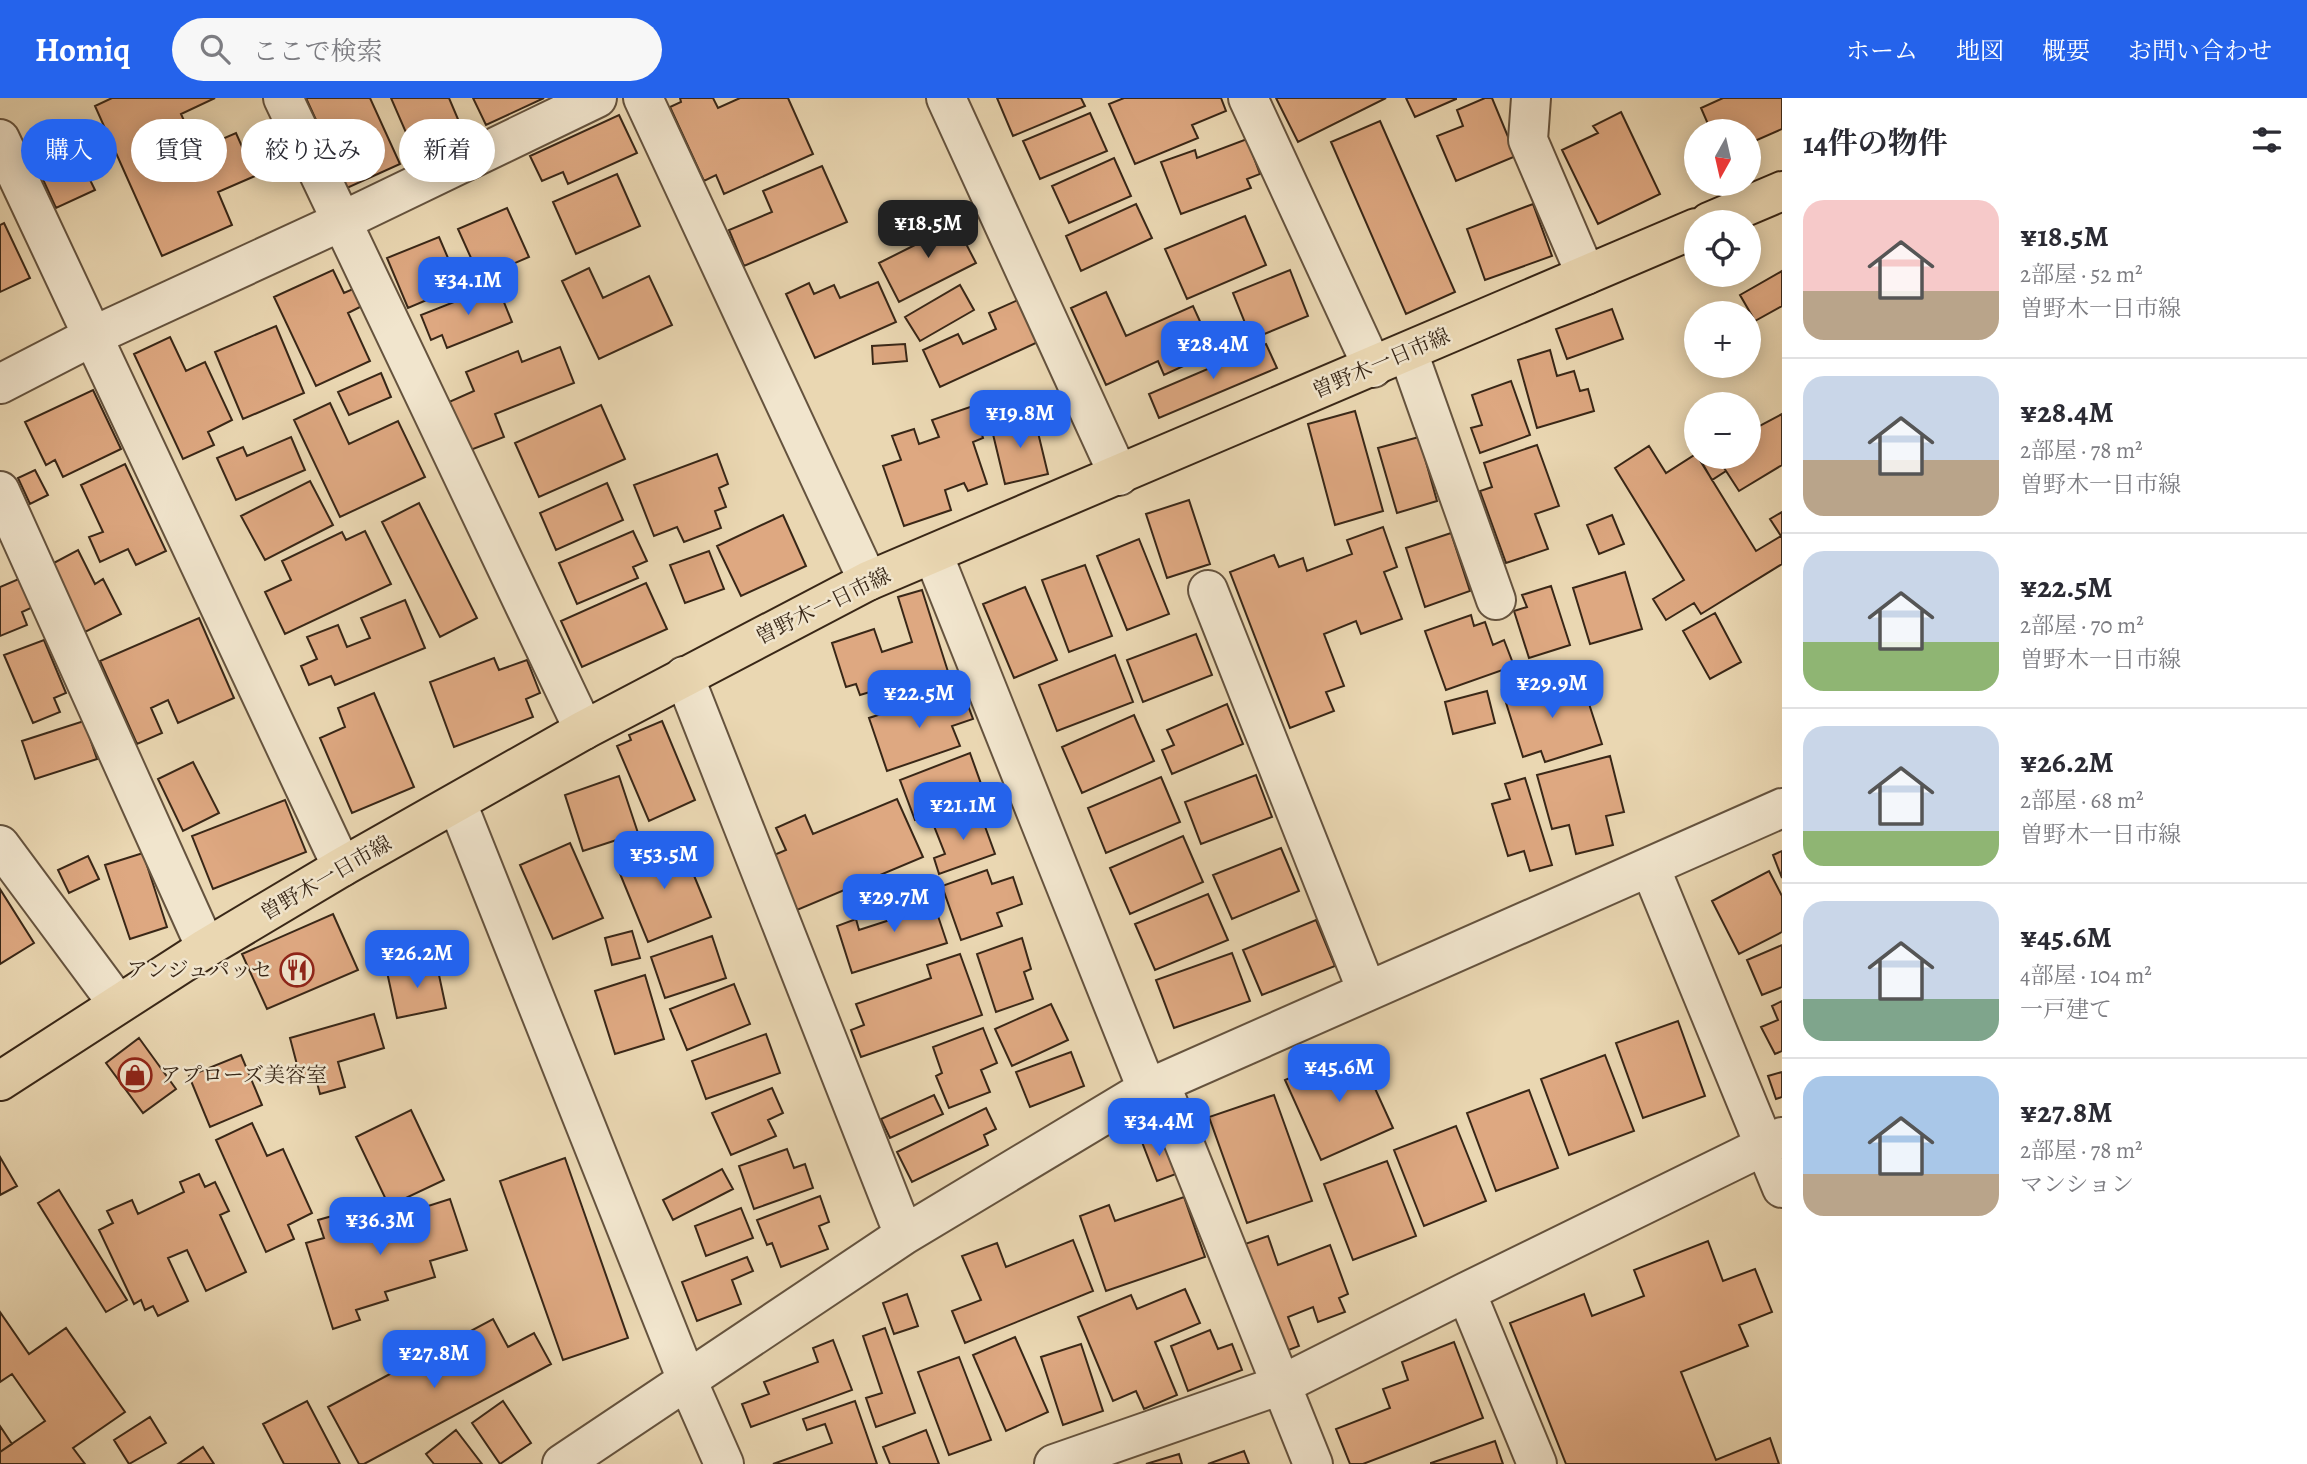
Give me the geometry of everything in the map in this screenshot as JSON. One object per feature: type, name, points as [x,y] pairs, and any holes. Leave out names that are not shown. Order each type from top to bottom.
[{"type":"main road","points":[[1737,210],[1782,191]]},
{"type":"main road","name":"曽野木一日市線","points":[[0,1081],[206,948],[342,867],[584,730],[868,582],[1684,233]]},
{"type":"street","points":[[283,98],[584,730]]},
{"type":"street","points":[[0,384],[93,336],[340,222],[597,98]]},
{"type":"street","points":[[643,98],[868,582]]},
{"type":"street","points":[[946,98],[1119,476]]},
{"type":"street","points":[[1248,98],[1373,368]]},
{"type":"street","points":[[1531,98],[1528,140],[1586,275]]},
{"type":"street","points":[[0,139],[342,867]]},
{"type":"street","points":[[1408,352],[1496,600]]},
{"type":"street","points":[[0,491],[206,948]]},
{"type":"street","points":[[933,554],[1313,1464]]},
{"type":"street","points":[[1208,590],[1367,991]]},
{"type":"street","points":[[684,676],[904,1235]]},
{"type":"street","points":[[457,803],[687,1380],[724,1464]]},
{"type":"street","points":[[562,1464],[904,1235],[1153,1086],[1782,808]]},
{"type":"street","points":[[0,845],[118,1004]]},
{"type":"street","points":[[1650,867],[1774,1141],[1782,1188]]},
{"type":"street","points":[[1054,1464],[1281,1385],[1774,1141]]},
{"type":"street","points":[[1466,1292],[1537,1464]]},
{"type":"building","points":[[112,98],[215,98],[181,114],[183,119],[131,119],[131,182],[227,182],[227,137],[236,133],[241,144],[241,182],[218,192],[232,225],[162,256],[117,155],[117,119],[101,119],[95,106]]},
{"type":"building","points":[[306,98],[370,98],[380,119],[316,119]]},
{"type":"building","points":[[391,98],[449,98],[458,119],[400,119]]},
{"type":"building","points":[[473,98],[544,98],[495,121],[483,119]]},
{"type":"building","points":[[680,98],[713,98],[718,108],[740,98],[788,98],[813,154],[724,194],[716,175],[704,181],[670,107],[681,102]]},
{"type":"building","points":[[997,98],[1081,98],[1085,106],[1013,136]]},
{"type":"building","points":[[1124,98],[1221,98],[1226,111],[1192,125],[1198,138],[1135,164],[1109,104]]},
{"type":"building","points":[[1276,98],[1386,98],[1298,142]]},
{"type":"building","points":[[1406,98],[1456,98],[1456,99],[1415,117]]},
{"type":"building","points":[[1485,98],[1492,98],[1516,156],[1456,181],[1437,136],[1463,126],[1457,110]]},
{"type":"building","points":[[1723,98],[1782,98],[1782,129],[1761,138],[1761,119],[1706,119],[1701,108]]},
{"type":"building","points":[[1621,112],[1660,194],[1598,224],[1562,150],[1598,133],[1593,126]]},
{"type":"building","points":[[1090,113],[1107,151],[1040,179],[1023,141]]},
{"type":"building","points":[[619,115],[637,153],[568,184],[563,172],[542,181],[530,156]]},
{"type":"building","points":[[1380,121],[1455,292],[1406,314],[1331,142]]},
{"type":"building","points":[[385,131],[399,162],[399,164],[385,171]]},
{"type":"building","points":[[1247,139],[1260,174],[1247,179],[1251,188],[1181,214],[1161,162],[1195,150],[1197,158]]},
{"type":"building","points":[[1114,158],[1131,196],[1069,223],[1052,186]]},
{"type":"building","points":[[822,166],[847,222],[744,266],[729,230],[772,212],[763,191]]},
{"type":"building","points":[[617,174],[640,226],[576,254],[553,202]]},
{"type":"building","points":[[44,182],[91,182],[95,190],[56,208]]},
{"type":"building","points":[[344,182],[360,182],[347,188]]},
{"type":"building","points":[[1136,204],[1152,238],[1081,271],[1066,236]]},
{"type":"building","points":[[1533,204],[1552,256],[1485,280],[1467,229]]},
{"type":"building","points":[[507,208],[529,257],[480,278],[458,229]]},
{"type":"building","points":[[951,215],[976,263],[899,302],[879,263],[919,243],[914,234]]},
{"type":"building","points":[[1245,216],[1266,265],[1187,299],[1165,249]]},
{"type":"building","points":[[4,223],[30,278],[0,292],[0,225]]},
{"type":"building","points":[[439,237],[460,286],[408,308],[387,258]]},
{"type":"building","points":[[589,268],[603,298],[649,276],[672,325],[599,359],[562,281]]},
{"type":"building","points":[[333,270],[344,293],[353,289],[362,306],[348,313],[370,361],[316,386],[274,297]]},
{"type":"building","points":[[1290,270],[1308,316],[1240,344],[1233,327],[1245,323],[1233,293]]},
{"type":"building","points":[[1782,271],[1782,306],[1761,318],[1761,301],[1743,301],[1740,295],[1754,287],[1761,287],[1761,283]]},
{"type":"building","points":[[878,282],[896,322],[815,358],[786,294],[809,283],[814,294],[834,285],[840,298]]},
{"type":"building","points":[[497,285],[512,322],[447,348],[442,335],[431,340],[421,315]]},
{"type":"building","points":[[960,285],[974,310],[920,341],[905,317]]},
{"type":"building","points":[[1106,292],[1126,336],[1193,306],[1214,352],[1164,375],[1158,361],[1106,385],[1071,308]]},
{"type":"building","points":[[1018,300],[1038,342],[940,387],[923,350],[958,334],[963,344],[996,329],[989,313]]},
{"type":"building","points":[[1612,309],[1623,339],[1567,359],[1556,329]]},
{"type":"building","points":[[276,326],[304,393],[243,419],[215,352]]},
{"type":"building","points":[[170,337],[186,371],[205,362],[232,420],[208,432],[214,445],[183,459],[134,354]]},
{"type":"building","points":[[905,344],[907,361],[873,364],[872,346]]},
{"type":"building","points":[[1266,344],[1277,368],[1159,418],[1149,394]]},
{"type":"building","points":[[560,347],[574,383],[495,414],[504,437],[468,451],[449,402],[474,391],[466,372],[518,351],[522,362]]},
{"type":"building","points":[[1550,350],[1557,376],[1574,371],[1580,391],[1588,389],[1594,411],[1537,428],[1518,360]]},
{"type":"building","points":[[381,373],[391,397],[349,415],[338,392]]},
{"type":"building","points":[[1511,381],[1530,435],[1480,453],[1471,428],[1482,425],[1472,395]]},
{"type":"building","points":[[93,390],[121,449],[63,477],[55,460],[46,465],[25,422]]},
{"type":"building","points":[[330,403],[349,444],[398,421],[425,477],[340,517],[294,420]]},
{"type":"building","points":[[601,405],[625,459],[539,497],[515,443]]},
{"type":"building","points":[[973,406],[983,438],[973,442],[987,484],[968,491],[964,483],[945,490],[951,510],[904,526],[883,466],[901,460],[892,436],[914,429],[919,444],[939,437],[932,420]]},
{"type":"building","points":[[1355,411],[1383,511],[1335,525],[1308,424]]},
{"type":"building","points":[[1782,414],[1782,465],[1739,491],[1725,469],[1761,469],[1761,425]]},
{"type":"building","points":[[1034,416],[1048,474],[1005,484],[991,426]]},
{"type":"building","points":[[291,437],[305,470],[236,500],[217,458],[243,447],[247,456]]},
{"type":"building","points":[[1419,437],[1437,501],[1397,513],[1378,448]]},
{"type":"building","points":[[1537,445],[1559,506],[1535,514],[1548,549],[1506,563],[1480,491],[1492,487],[1484,463]]},
{"type":"building","points":[[1649,446],[1666,473],[1684,462],[1684,469],[1705,469],[1756,551],[1781,536],[1770,519],[1782,512],[1782,564],[1701,614],[1694,603],[1666,620],[1653,599],[1684,580],[1615,468]]},
{"type":"building","points":[[717,454],[728,484],[719,488],[726,507],[715,511],[721,528],[684,542],[677,527],[654,536],[634,485]]},
{"type":"building","points":[[125,464],[166,551],[136,565],[128,549],[100,562],[89,537],[103,532],[81,485]]},
{"type":"building","points":[[1706,469],[1725,469],[1726,471],[1712,480]]},
{"type":"building","points":[[35,470],[48,495],[30,504],[18,478]]},
{"type":"building","points":[[310,481],[333,525],[265,560],[241,516]]},
{"type":"building","points":[[607,483],[623,520],[556,550],[540,513]]},
{"type":"building","points":[[1189,500],[1210,564],[1167,578],[1146,514]]},
{"type":"building","points":[[419,503],[477,618],[440,637],[382,522]]},
{"type":"building","points":[[783,515],[806,566],[741,596],[717,546]]},
{"type":"building","points":[[1612,515],[1624,544],[1599,554],[1587,525]]},
{"type":"building","points":[[1383,527],[1397,567],[1384,572],[1402,619],[1361,634],[1356,621],[1324,634],[1344,686],[1326,692],[1334,711],[1290,728],[1230,572],[1274,555],[1279,567],[1303,558],[1307,571],[1352,554],[1347,540]]},
{"type":"building","points":[[365,531],[391,584],[285,634],[265,592],[291,580],[282,561],[342,532],[346,540]]},
{"type":"building","points":[[633,531],[647,561],[633,567],[638,578],[577,604],[559,563]]},
{"type":"building","points":[[1451,533],[1470,591],[1425,607],[1406,548]]},
{"type":"building","points":[[1139,539],[1169,614],[1127,630],[1097,556]]},
{"type":"building","points":[[78,550],[95,584],[103,579],[121,614],[85,632],[50,565]]},
{"type":"building","points":[[709,551],[724,589],[685,603],[670,565]]},
{"type":"building","points":[[1085,565],[1112,636],[1069,652],[1042,580]]},
{"type":"building","points":[[1625,572],[1642,629],[1590,644],[1573,588]]},
{"type":"building","points":[[21,578],[33,607],[22,612],[27,625],[0,636],[0,587]]},
{"type":"building","points":[[646,583],[667,629],[582,667],[561,621]]},
{"type":"building","points":[[1551,586],[1570,645],[1529,658],[1514,611],[1527,607],[1522,595]]},
{"type":"building","points":[[1025,587],[1057,660],[1014,678],[983,604]]},
{"type":"building","points":[[922,590],[951,681],[893,699],[890,686],[860,695],[856,684],[846,687],[832,643],[874,629],[882,652],[912,642],[898,597]]},
{"type":"building","points":[[405,600],[425,648],[335,685],[331,676],[309,685],[301,666],[317,659],[307,637],[338,625],[347,647],[370,638],[361,618]]},
{"type":"building","points":[[1715,613],[1741,662],[1710,679],[1683,631]]},
{"type":"building","points":[[1471,615],[1474,626],[1485,622],[1493,645],[1504,640],[1514,666],[1446,690],[1425,631]]},
{"type":"building","points":[[199,618],[234,698],[178,723],[168,700],[151,708],[162,733],[137,744],[100,661]]},
{"type":"building","points":[[1196,634],[1212,675],[1143,702],[1127,660]]},
{"type":"building","points":[[44,640],[66,693],[54,698],[60,712],[33,723],[4,655]]},
{"type":"building","points":[[1115,655],[1133,702],[1057,731],[1039,685]]},
{"type":"building","points":[[494,658],[499,670],[527,660],[540,693],[526,699],[533,717],[454,747],[430,682]]},
{"type":"building","points":[[1581,679],[1602,744],[1545,762],[1541,751],[1523,757],[1502,690],[1531,681],[1535,694]]},
{"type":"building","points":[[1487,691],[1495,723],[1453,734],[1445,702]]},
{"type":"building","points":[[374,693],[414,787],[352,813],[320,738],[345,727],[338,708]]},
{"type":"building","points":[[964,695],[973,719],[952,726],[960,746],[887,771],[869,718],[936,696],[939,704]]},
{"type":"building","points":[[1227,704],[1243,744],[1172,774],[1162,750],[1174,745],[1167,730]]},
{"type":"building","points":[[1134,715],[1154,761],[1082,793],[1062,747]]},
{"type":"building","points":[[84,721],[97,759],[35,779],[22,741]]},
{"type":"building","points":[[662,721],[695,800],[649,821],[617,746],[631,740],[629,735]]},
{"type":"building","points":[[970,753],[985,795],[915,820],[900,780]]},
{"type":"building","points":[[1610,756],[1624,812],[1606,816],[1613,845],[1576,854],[1569,825],[1552,829],[1537,775]]},
{"type":"building","points":[[193,762],[219,813],[183,831],[158,779]]},
{"type":"building","points":[[1256,775],[1272,817],[1201,844],[1185,802]]},
{"type":"building","points":[[619,776],[638,833],[583,851],[565,795]]},
{"type":"building","points":[[1161,777],[1180,822],[1106,853],[1088,808]]},
{"type":"building","points":[[1525,778],[1552,865],[1530,871],[1524,851],[1508,856],[1492,804],[1510,799],[1505,784]]},
{"type":"building","points":[[897,799],[923,857],[797,910],[774,855],[786,850],[776,828],[805,815],[813,834]]},
{"type":"building","points":[[285,800],[306,852],[213,889],[192,836]]},
{"type":"building","points":[[979,810],[995,854],[939,874],[934,858],[945,854],[934,826]]},
{"type":"building","points":[[1183,836],[1203,882],[1130,914],[1110,868]]},
{"type":"building","points":[[679,839],[711,917],[648,942],[616,864]]},
{"type":"building","points":[[570,843],[603,918],[553,939],[520,865]]},
{"type":"building","points":[[1281,848],[1299,891],[1232,919],[1213,875]]},
{"type":"building","points":[[1782,851],[1782,878],[1773,855]]},
{"type":"building","points":[[143,853],[167,927],[130,939],[105,865]]},
{"type":"building","points":[[88,856],[99,879],[69,893],[58,870]]},
{"type":"building","points":[[987,870],[992,884],[1013,877],[1022,904],[997,913],[1002,926],[961,940],[942,886]]},
{"type":"building","points":[[1769,871],[1782,896],[1782,932],[1739,954],[1712,901]]},
{"type":"building","points":[[0,889],[34,943],[0,964]]},
{"type":"building","points":[[929,889],[947,943],[852,973],[837,926],[856,919],[859,930],[899,917],[894,900]]},
{"type":"building","points":[[1208,894],[1228,940],[1155,970],[1135,924]]},
{"type":"building","points":[[333,914],[358,970],[267,1009],[242,954]]},
{"type":"building","points":[[1316,920],[1335,966],[1262,995],[1243,950]]},
{"type":"building","points":[[632,931],[640,958],[612,965],[605,938]]},
{"type":"building","points":[[712,936],[726,978],[665,998],[651,957]]},
{"type":"building","points":[[1022,938],[1031,969],[1024,972],[1033,999],[996,1012],[977,954]]},
{"type":"building","points":[[1782,945],[1782,987],[1762,995],[1747,960]]},
{"type":"building","points":[[1232,953],[1250,1001],[1174,1028],[1156,980]]},
{"type":"building","points":[[960,954],[982,1015],[861,1057],[851,1030],[864,1025],[856,1004],[931,978],[927,965]]},
{"type":"building","points":[[436,961],[446,1008],[397,1018],[387,972]]},
{"type":"building","points":[[645,975],[664,1039],[615,1054],[595,991]]},
{"type":"building","points":[[734,984],[750,1024],[687,1050],[670,1009]]},
{"type":"building","points":[[1782,1001],[1782,1051],[1775,1054],[1761,1027],[1778,1020],[1772,1006]]},
{"type":"building","points":[[1051,1004],[1068,1040],[1012,1066],[995,1029]]},
{"type":"building","points":[[374,1014],[384,1048],[338,1062],[345,1087],[320,1094],[315,1075],[301,1080],[290,1038]]},
{"type":"building","points":[[1678,1021],[1705,1096],[1643,1118],[1616,1043]]},
{"type":"building","points":[[983,1028],[997,1063],[981,1070],[990,1092],[949,1108],[936,1076],[942,1073],[933,1047]]},
{"type":"building","points":[[766,1034],[780,1073],[706,1099],[692,1061]]},
{"type":"building","points":[[139,1038],[176,1089],[143,1113],[106,1063]]},
{"type":"building","points":[[1357,1049],[1393,1128],[1321,1160],[1285,1080]]},
{"type":"building","points":[[1071,1052],[1084,1086],[1030,1107],[1016,1072]]},
{"type":"building","points":[[241,1055],[262,1105],[210,1127],[189,1076]]},
{"type":"building","points":[[1605,1055],[1634,1131],[1569,1155],[1541,1079]]},
{"type":"building","points":[[1782,1072],[1782,1097],[1776,1099],[1768,1076]]},
{"type":"building","points":[[772,1088],[783,1113],[768,1120],[776,1136],[731,1155],[712,1113]]},
{"type":"building","points":[[1529,1090],[1558,1168],[1496,1191],[1467,1113]]},
{"type":"building","points":[[934,1095],[943,1114],[890,1138],[881,1119]]},
{"type":"building","points":[[1274,1095],[1312,1201],[1247,1223],[1209,1117]]},
{"type":"building","points":[[986,1108],[996,1129],[984,1135],[988,1145],[912,1182],[897,1152]]},
{"type":"building","points":[[411,1110],[444,1180],[389,1206],[356,1137]]},
{"type":"building","points":[[252,1123],[267,1156],[283,1149],[312,1213],[288,1225],[294,1239],[266,1252],[216,1140]]},
{"type":"building","points":[[1456,1126],[1486,1201],[1424,1226],[1394,1150]]},
{"type":"building","points":[[1162,1134],[1176,1174],[1157,1181],[1142,1142]]},
{"type":"building","points":[[787,1149],[794,1168],[805,1164],[813,1188],[754,1209],[739,1166]]},
{"type":"building","points":[[0,1157],[17,1186],[0,1195]]},
{"type":"building","points":[[565,1158],[628,1338],[563,1360],[500,1181]]},
{"type":"building","points":[[1387,1161],[1416,1236],[1353,1260],[1324,1184]]},
{"type":"building","points":[[722,1169],[733,1189],[673,1220],[663,1200]]},
{"type":"building","points":[[199,1174],[205,1187],[215,1182],[229,1211],[220,1215],[246,1272],[206,1291],[187,1250],[168,1258],[188,1301],[158,1316],[153,1306],[145,1310],[141,1300],[134,1304],[99,1230],[113,1223],[107,1211],[132,1200],[138,1214],[184,1192],[180,1182]]},
{"type":"building","points":[[59,1190],[127,1300],[106,1312],[38,1203]]},
{"type":"building","points":[[820,1196],[829,1222],[819,1226],[828,1249],[781,1267],[772,1243],[767,1245],[757,1220]]},
{"type":"building","points":[[1184,1197],[1205,1257],[1106,1291],[1080,1216],[1109,1205],[1115,1221]]},
{"type":"building","points":[[450,1199],[467,1250],[430,1261],[435,1277],[385,1292],[388,1300],[356,1310],[360,1320],[333,1329],[306,1243],[324,1238],[318,1220],[350,1211],[356,1229]]},
{"type":"building","points":[[741,1208],[753,1238],[706,1256],[695,1226]]},
{"type":"building","points":[[1268,1236],[1278,1265],[1330,1245],[1348,1294],[1339,1298],[1345,1312],[1318,1322],[1313,1307],[1288,1317],[1299,1346],[1286,1351],[1245,1244]]},
{"type":"building","points":[[1073,1240],[1093,1291],[965,1343],[952,1311],[981,1300],[962,1256],[997,1243],[1006,1267]]},
{"type":"building","points":[[1708,1241],[1723,1281],[1755,1269],[1772,1312],[1739,1325],[1748,1346],[1681,1372],[1716,1460],[1770,1438],[1779,1464],[1566,1464],[1510,1323],[1584,1294],[1592,1316],[1644,1296],[1634,1270]]},
{"type":"building","points":[[747,1257],[753,1271],[732,1280],[741,1304],[697,1321],[682,1282]]},
{"type":"building","points":[[1185,1289],[1200,1323],[1155,1342],[1177,1395],[1144,1409],[1136,1391],[1113,1401],[1078,1317],[1131,1295],[1137,1309]]},
{"type":"building","points":[[907,1294],[918,1326],[894,1334],[883,1303]]},
{"type":"building","points":[[0,1312],[29,1354],[66,1328],[125,1412],[73,1448],[85,1464],[0,1464],[0,1452],[45,1421],[12,1374],[0,1382]]},
{"type":"building","points":[[493,1319],[508,1347],[534,1333],[551,1364],[364,1464],[359,1464],[328,1407]]},
{"type":"building","points":[[885,1328],[915,1413],[876,1427],[866,1398],[882,1393],[863,1336]]},
{"type":"building","points":[[1210,1330],[1218,1349],[1232,1344],[1242,1370],[1188,1391],[1171,1346]]},
{"type":"building","points":[[1015,1337],[1048,1412],[1006,1431],[973,1355]]},
{"type":"building","points":[[833,1340],[852,1390],[751,1427],[742,1404],[769,1394],[764,1382],[818,1362],[813,1348]]},
{"type":"building","points":[[1454,1342],[1483,1418],[1363,1464],[1350,1464],[1336,1429],[1390,1408],[1383,1389],[1408,1380],[1402,1362]]},
{"type":"building","points":[[1081,1344],[1103,1411],[1063,1425],[1041,1357]]},
{"type":"building","points":[[959,1357],[991,1440],[949,1455],[918,1372]]},
{"type":"building","points":[[307,1401],[340,1464],[284,1464],[263,1424]]},
{"type":"building","points":[[503,1401],[531,1443],[500,1464],[472,1423]]},
{"type":"building","points":[[855,1401],[877,1464],[773,1464],[832,1443],[825,1424],[807,1430],[803,1419]]},
{"type":"building","points":[[150,1417],[166,1443],[129,1464],[114,1440]]},
{"type":"building","points":[[0,1426],[12,1444],[0,1452]]},
{"type":"building","points":[[456,1430],[482,1464],[434,1464],[426,1454]]},
{"type":"building","points":[[926,1430],[939,1464],[890,1464],[883,1447]]},
{"type":"building","points":[[1495,1441],[1503,1464],[1431,1464],[1431,1463]]},
{"type":"building","points":[[203,1447],[214,1464],[178,1464]]},
{"type":"building","points":[[1244,1451],[1249,1464],[1208,1464]]},
{"type":"building","points":[[1179,1454],[1182,1464],[1146,1464]]},
{"type":"place","name":"アンジュパッセ","points":[[297,970]]},
{"type":"place","name":"アプローズ美容室","points":[[135,1075]]}]
